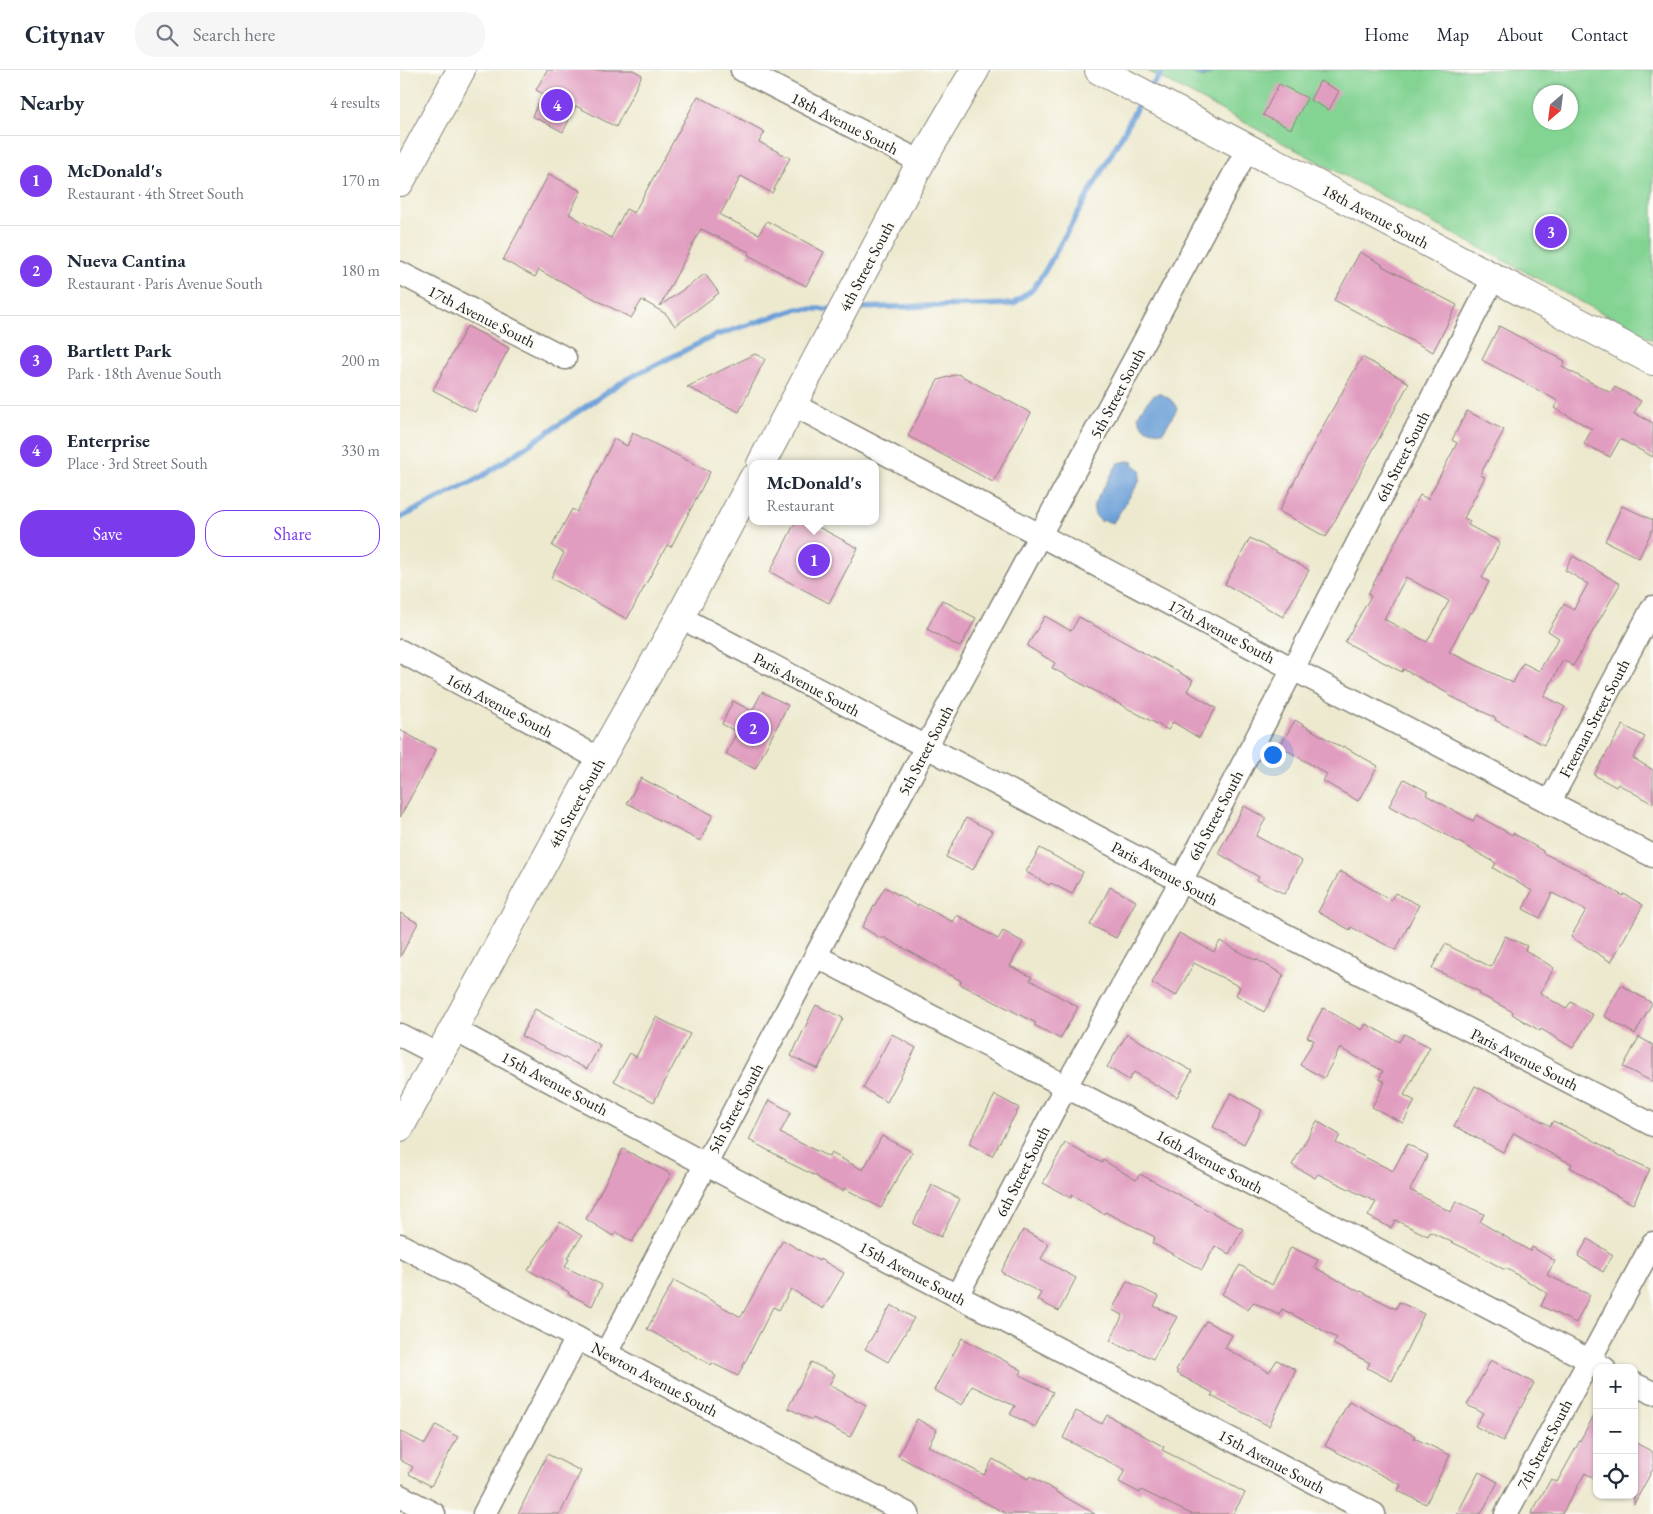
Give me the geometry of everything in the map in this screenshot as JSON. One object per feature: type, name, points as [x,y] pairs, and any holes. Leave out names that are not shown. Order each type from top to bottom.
[{"type":"main road","points":[[400,182],[460,70]]},
{"type":"main road","name":"4th Street South","points":[[763,460],[921,162],[975,70]]},
{"type":"main road","name":"18th Avenue South","points":[[1105,73],[1653,361]]},
{"type":"main road","name":"4th Street South","points":[[400,1128],[680,617],[749,487]]},
{"type":"street","name":"18th Avenue South","points":[[742,70],[921,162]]},
{"type":"street","name":"5th Street South","points":[[606,1353],[926,747],[1248,148]]},
{"type":"street","name":"17th Avenue South","points":[[400,273],[565,358]]},
{"type":"street","name":"6th Street South","points":[[957,1296],[1066,1086],[1181,881],[1494,278]]},
{"type":"street","name":"17th Avenue South","points":[[792,404],[1653,856]]},
{"type":"street","name":"Freeman Street South","points":[[1550,803],[1653,607]]},
{"type":"street","name":"Paris Avenue South","points":[[680,617],[1181,881],[1653,1125]]},
{"type":"street","name":"16th Avenue South","points":[[400,652],[600,760]]},
{"type":"street","name":"16th Avenue South","points":[[816,956],[1597,1364]]},
{"type":"street","name":"15th Avenue South","points":[[453,1029],[705,1164],[1374,1514]]},
{"type":"street","points":[[400,1035],[439,1055]]},
{"type":"street","name":"7th Street South","points":[[1597,1364],[1653,1243]]},
{"type":"street","name":"Newton Avenue South","points":[[400,1246],[908,1514]]},
{"type":"street","points":[[484,1514],[577,1338]]},
{"type":"street","name":"7th Street South","points":[[1506,1514],[1593,1371]]},
{"type":"street","points":[[1638,1386],[1653,1393]]},
{"type":"street","points":[[400,1496],[434,1514]]},
{"type":"green space","points":[[1146,70],[1653,70],[1653,340]]},
{"type":"water","points":[[1187,70],[1218,70],[1203,78]]},
{"type":"water","points":[[1158,393],[1170,399],[1177,409],[1163,432],[1147,429],[1138,416],[1146,403]]},
{"type":"water","points":[[1134,462],[1133,464],[1141,470],[1139,482],[1113,523],[1103,520],[1102,522],[1095,514],[1094,504],[1118,463]]},
{"type":"building","points":[[547,70],[633,70],[642,75],[616,127],[576,106],[563,132],[532,116],[543,94],[536,90]]},
{"type":"building","points":[[1320,81],[1339,91],[1329,110],[1310,100]]},
{"type":"building","points":[[1279,84],[1307,98],[1291,129],[1263,115]]},
{"type":"building","points":[[698,96],[765,132],[759,142],[790,158],[772,193],[741,176],[720,215],[759,234],[767,221],[824,252],[806,286],[748,255],[749,252],[701,229],[660,306],[705,274],[719,293],[675,326],[666,314],[642,300],[631,318],[539,270],[535,277],[503,260],[549,174],[581,191],[569,214],[611,238],[626,209],[634,213]]},
{"type":"building","points":[[1360,252],[1382,266],[1457,305],[1433,352],[1334,300]]},
{"type":"building","points":[[467,326],[509,348],[475,412],[433,390]]},
{"type":"building","points":[[1499,326],[1565,361],[1562,367],[1611,393],[1615,387],[1641,401],[1634,413],[1653,423],[1653,457],[1620,439],[1610,457],[1584,444],[1592,429],[1554,408],[1558,401],[1482,360]]},
{"type":"building","points":[[755,354],[765,359],[739,412],[687,387]]},
{"type":"building","points":[[1362,357],[1409,383],[1326,537],[1279,511],[1323,426]]},
{"type":"building","points":[[958,374],[1031,413],[993,482],[908,436],[938,380]]},
{"type":"building","points":[[1467,411],[1504,430],[1480,475],[1485,477],[1464,518],[1470,521],[1468,525],[1500,542],[1482,578],[1489,582],[1472,613],[1470,612],[1449,652],[1513,683],[1523,663],[1539,671],[1559,638],[1548,631],[1564,604],[1573,610],[1588,584],[1565,570],[1573,556],[1620,584],[1573,666],[1563,660],[1544,696],[1565,707],[1544,745],[1495,720],[1496,718],[1448,695],[1403,669],[1402,672],[1345,642],[1371,596],[1368,594],[1420,495],[1428,499],[1457,443],[1452,440]],"holes":[[[1406,577],[1449,601],[1427,642],[1384,619]]]},
{"type":"building","points":[[633,433],[710,472],[671,547],[667,545],[627,619],[551,578],[564,553],[552,546],[572,509],[577,512],[614,439],[627,446]]},
{"type":"building","points":[[1622,506],[1653,520],[1653,528],[1639,558],[1605,541]]},
{"type":"building","points":[[794,525],[815,525],[858,548],[829,603],[770,572]]},
{"type":"building","points":[[1250,538],[1309,570],[1283,617],[1225,584]]},
{"type":"building","points":[[942,600],[976,618],[960,647],[927,629]]},
{"type":"building","points":[[1045,616],[1071,631],[1079,617],[1193,680],[1187,691],[1216,708],[1199,738],[1173,722],[1168,730],[1052,668],[1055,663],[1027,646]]},
{"type":"building","points":[[762,692],[788,705],[755,769],[726,754],[737,732],[722,724],[733,701],[752,711]]},
{"type":"building","points":[[1295,720],[1342,748],[1343,746],[1378,766],[1358,801],[1323,781],[1327,774],[1280,746]]},
{"type":"building","points":[[1623,725],[1645,737],[1633,758],[1653,770],[1653,804],[1618,784],[1616,787],[1594,775]]},
{"type":"building","points":[[400,730],[436,750],[400,817]]},
{"type":"building","points":[[641,778],[713,815],[700,841],[627,803]]},
{"type":"building","points":[[1404,779],[1428,792],[1426,795],[1473,821],[1476,815],[1512,835],[1513,833],[1543,851],[1543,853],[1579,870],[1623,896],[1624,894],[1643,905],[1611,962],[1571,937],[1586,910],[1552,893],[1540,918],[1523,909],[1532,891],[1493,868],[1496,863],[1414,817],[1413,819],[1389,806]]},
{"type":"building","points":[[1244,806],[1266,818],[1256,836],[1302,861],[1285,894],[1257,880],[1259,877],[1218,853]]},
{"type":"building","points":[[966,818],[992,831],[973,870],[946,857]]},
{"type":"building","points":[[1040,848],[1083,872],[1072,894],[1051,883],[1049,885],[1026,872]]},
{"type":"building","points":[[1340,871],[1391,900],[1395,893],[1419,905],[1396,950],[1351,927],[1350,930],[1318,912]]},
{"type":"building","points":[[885,887],[917,906],[918,904],[953,922],[957,915],[998,939],[1003,931],[1023,942],[1010,966],[1032,977],[1030,980],[1078,1007],[1060,1039],[1034,1025],[1036,1023],[960,984],[961,981],[918,956],[862,927]]},
{"type":"building","points":[[1110,887],[1136,901],[1116,938],[1090,925]]},
{"type":"building","points":[[400,913],[418,923],[400,957]]},
{"type":"building","points":[[1179,933],[1214,952],[1220,941],[1284,975],[1264,1012],[1236,995],[1240,987],[1194,963],[1176,996],[1152,983]]},
{"type":"building","points":[[1505,936],[1527,946],[1525,950],[1554,968],[1540,993],[1566,1009],[1571,1002],[1593,1015],[1573,1048],[1541,1029],[1540,1031],[1512,1014],[1513,1012],[1479,994],[1480,992],[1432,968],[1445,944],[1491,967]]},
{"type":"building","points":[[1621,985],[1652,1003],[1635,1034],[1604,1016]]},
{"type":"building","points":[[816,1005],[843,1018],[818,1069],[791,1056]]},
{"type":"building","points":[[1323,1008],[1362,1030],[1366,1024],[1399,1042],[1404,1034],[1430,1047],[1404,1095],[1415,1101],[1403,1123],[1372,1107],[1385,1082],[1379,1079],[1383,1071],[1340,1048],[1324,1078],[1300,1065],[1314,1040],[1307,1037]]},
{"type":"building","points":[[535,1009],[600,1045],[587,1069],[521,1036]]},
{"type":"building","points":[[656,1017],[690,1034],[654,1102],[614,1081],[630,1053],[636,1057]]},
{"type":"building","points":[[892,1034],[916,1048],[887,1102],[863,1088]]},
{"type":"building","points":[[1127,1034],[1192,1071],[1177,1097],[1134,1072],[1129,1080],[1107,1067]]},
{"type":"building","points":[[1639,1037],[1653,1045],[1653,1082],[1623,1067]]},
{"type":"building","points":[[1475,1086],[1550,1126],[1553,1121],[1588,1137],[1622,1157],[1650,1169],[1633,1204],[1606,1190],[1570,1167],[1572,1164],[1514,1133],[1503,1152],[1454,1126]]},
{"type":"building","points":[[1231,1093],[1262,1110],[1244,1144],[1213,1127]]},
{"type":"building","points":[[995,1095],[1019,1108],[992,1156],[969,1144]]},
{"type":"building","points":[[769,1100],[791,1112],[780,1133],[829,1157],[831,1153],[863,1170],[882,1136],[912,1152],[881,1208],[844,1188],[843,1191],[749,1140]]},
{"type":"building","points":[[1317,1121],[1340,1135],[1336,1143],[1393,1171],[1407,1144],[1428,1155],[1410,1190],[1451,1212],[1456,1201],[1484,1214],[1480,1222],[1530,1251],[1532,1247],[1555,1261],[1547,1275],[1590,1295],[1576,1323],[1541,1306],[1547,1293],[1506,1268],[1505,1270],[1475,1253],[1430,1232],[1428,1236],[1395,1220],[1391,1228],[1368,1216],[1376,1202],[1318,1174],[1315,1178],[1292,1165]]},
{"type":"building","points":[[1065,1143],[1102,1163],[1103,1160],[1136,1180],[1140,1174],[1243,1229],[1229,1254],[1215,1246],[1202,1270],[1152,1243],[1155,1237],[1105,1212],[1104,1214],[1072,1195],[1071,1198],[1043,1183]]},
{"type":"building","points":[[623,1149],[671,1174],[632,1242],[616,1232],[613,1236],[586,1219]]},
{"type":"building","points":[[932,1185],[960,1199],[941,1237],[913,1224]]},
{"type":"building","points":[[560,1222],[582,1236],[567,1258],[569,1259],[565,1267],[602,1285],[592,1306],[528,1270]]},
{"type":"building","points":[[1023,1230],[1049,1244],[1041,1259],[1076,1278],[1059,1311],[1037,1300],[1041,1293],[1001,1272]]},
{"type":"building","points":[[1588,1239],[1613,1255],[1603,1272],[1578,1256]]},
{"type":"building","points":[[783,1240],[844,1273],[823,1309],[791,1289],[779,1310],[773,1307],[738,1376],[712,1363],[711,1365],[647,1329],[674,1280],[741,1317]]},
{"type":"building","points":[[1291,1247],[1318,1260],[1314,1267],[1360,1292],[1396,1309],[1399,1302],[1424,1314],[1392,1381],[1367,1368],[1370,1363],[1333,1344],[1337,1338],[1282,1309],[1279,1315],[1253,1302],[1248,1310],[1222,1294],[1240,1265],[1272,1285]]},
{"type":"building","points":[[1127,1281],[1159,1297],[1154,1306],[1177,1317],[1153,1359],[1110,1341],[1123,1315],[1112,1310]]},
{"type":"building","points":[[891,1305],[914,1318],[888,1362],[865,1349]]},
{"type":"building","points":[[1206,1321],[1232,1335],[1225,1348],[1269,1372],[1277,1360],[1296,1370],[1269,1426],[1211,1396],[1213,1393],[1176,1373]]},
{"type":"building","points":[[962,1338],[1022,1370],[1020,1375],[1053,1392],[1035,1427],[1010,1414],[1015,1406],[972,1386],[962,1405],[934,1390]]},
{"type":"building","points":[[1491,1360],[1534,1383],[1503,1441],[1475,1426],[1483,1413],[1467,1405]]},
{"type":"building","points":[[811,1362],[835,1374],[829,1385],[866,1405],[850,1437],[813,1418],[812,1420],[788,1408]]},
{"type":"building","points":[[1349,1401],[1415,1436],[1414,1438],[1450,1455],[1426,1504],[1398,1491],[1401,1485],[1325,1446]]},
{"type":"building","points":[[1076,1411],[1102,1424],[1107,1415],[1164,1447],[1162,1450],[1245,1493],[1233,1514],[1191,1514],[1141,1490],[1140,1493],[1119,1482],[1125,1470],[1063,1438]]},
{"type":"building","points":[[1593,1417],[1593,1478],[1585,1473],[1562,1514],[1531,1514],[1551,1479],[1557,1482]]},
{"type":"building","points":[[917,1419],[937,1430],[928,1446],[984,1475],[993,1459],[1028,1479],[1030,1476],[1095,1514],[1007,1514],[898,1456]]},
{"type":"building","points":[[436,1425],[458,1437],[431,1486],[409,1474],[413,1467],[400,1460],[400,1431],[425,1444]]},
{"type":"building","points":[[1638,1444],[1653,1452],[1653,1469],[1638,1497]]},
{"type":"building","points":[[547,1454],[581,1471],[560,1514],[518,1514]]},
{"type":"building","points":[[1479,1472],[1498,1482],[1481,1514],[1457,1514]]},
{"type":"waterway","points":[[1150,88],[1164,70]]},
{"type":"waterway","points":[[854,308],[1013,304],[1033,289],[1045,271],[1141,99]]},
{"type":"waterway","points":[[400,518],[481,477],[625,380],[714,336],[797,309],[834,309]]},
{"type":"place","name":"Enterprise","points":[[557,105]]},
{"type":"place","name":"Bartlett Park","points":[[1551,232]]},
{"type":"place","name":"McDonald's","points":[[814,560]]},
{"type":"place","name":"Nueva Cantina","points":[[753,728]]}]
